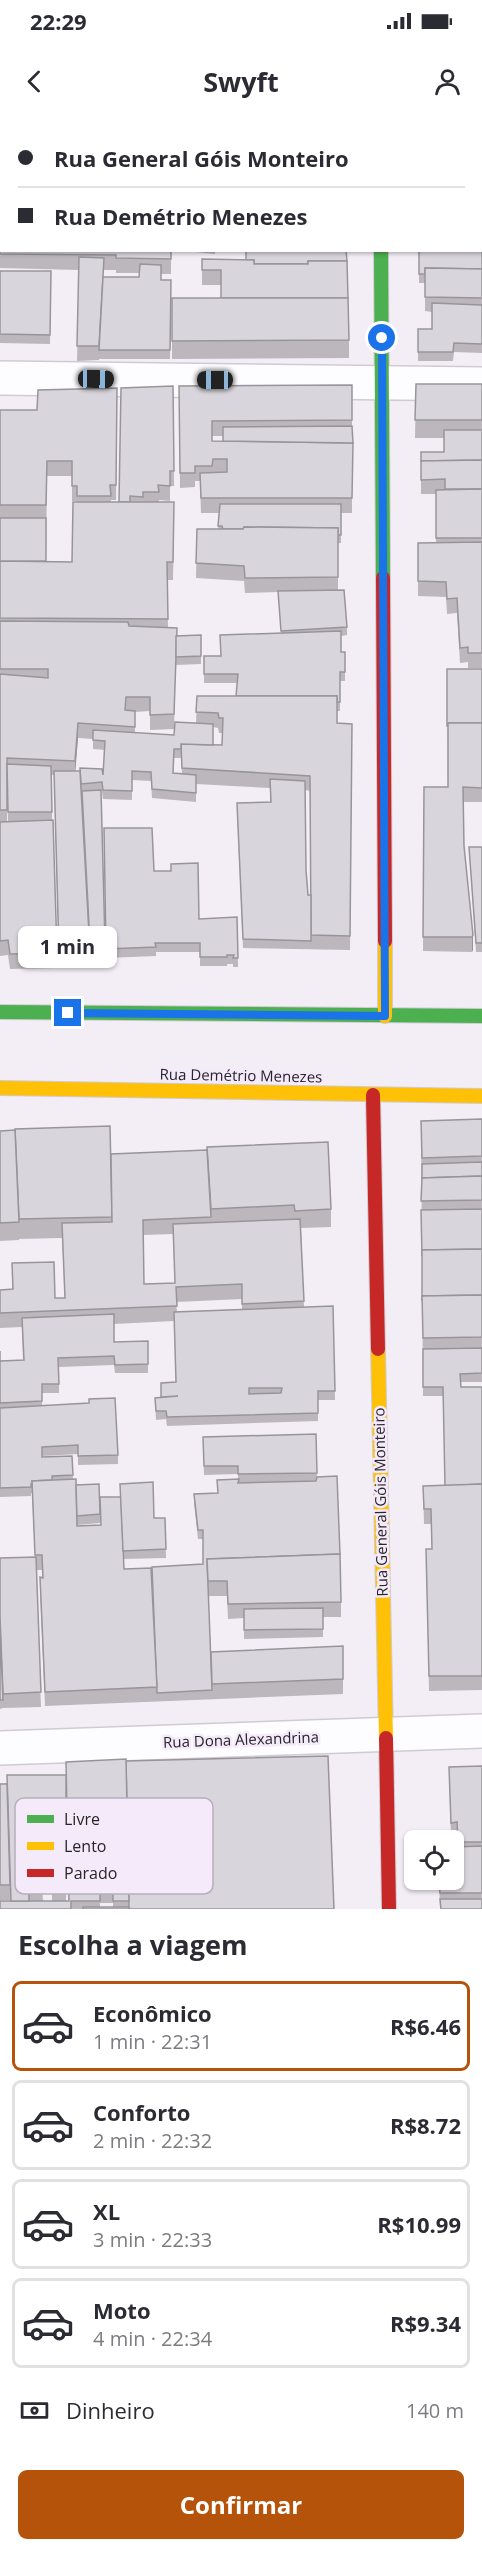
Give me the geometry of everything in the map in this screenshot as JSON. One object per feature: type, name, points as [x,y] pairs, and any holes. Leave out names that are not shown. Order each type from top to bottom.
[{"type":"street","points":[[381,252],[385,1016]]},
{"type":"street","points":[[0,378],[482,384]]},
{"type":"street","points":[[0,1012],[482,1016]]},
{"type":"street","name":"Rua Demétrio Menezes","points":[[0,1088],[482,1096]]},
{"type":"street","name":"Rua General Góis Monteiro","points":[[374,1095],[389,1909]]},
{"type":"street","name":"Rua Dona Alexandrina","points":[[0,1748],[482,1731]]},
{"type":"building","points":[[0,252],[171,252],[171,259],[116,258],[116,255],[0,254]]},
{"type":"building","points":[[246,252],[346,252],[347,261],[254,264],[254,260],[246,260]]},
{"type":"building","points":[[419,252],[482,252],[482,269],[425,268],[425,274],[419,274]]},
{"type":"building","points":[[79,257],[104,258],[99,346],[77,346]]},
{"type":"building","points":[[202,259],[254,260],[254,264],[347,261],[348,298],[221,298],[221,270],[202,270]]},
{"type":"building","points":[[140,264],[161,265],[161,280],[171,280],[170,350],[99,350],[103,277],[139,277]]},
{"type":"building","points":[[425,268],[482,269],[482,298],[425,297]]},
{"type":"building","points":[[0,271],[51,271],[50,335],[0,334]]},
{"type":"building","points":[[172,298],[348,298],[349,340],[172,341]]},
{"type":"building","points":[[432,303],[482,305],[482,344],[454,343],[453,352],[418,352],[418,329],[432,329]]},
{"type":"building","points":[[416,384],[482,384],[482,420],[415,420]]},
{"type":"building","points":[[352,385],[352,420],[212,421],[212,441],[353,443],[352,498],[201,498],[200,473],[227,472],[227,459],[213,459],[212,466],[195,466],[195,473],[180,473],[179,386]]},
{"type":"building","points":[[173,386],[174,471],[170,471],[170,486],[158,485],[159,492],[143,492],[143,497],[130,496],[130,502],[119,502],[121,388]]},
{"type":"building","points":[[117,388],[116,485],[110,485],[111,496],[77,496],[77,486],[72,486],[72,461],[47,461],[46,505],[0,505],[0,410],[37,410],[38,390]]},
{"type":"building","points":[[352,426],[353,443],[223,441],[223,427]]},
{"type":"building","points":[[444,430],[482,430],[482,460],[421,461],[421,452],[444,452]]},
{"type":"building","points":[[482,460],[482,489],[445,489],[445,479],[421,480],[421,461]]},
{"type":"building","points":[[482,489],[482,538],[436,538],[436,490]]},
{"type":"building","points":[[73,502],[174,502],[173,562],[167,562],[168,619],[0,618],[0,561],[72,562]]},
{"type":"building","points":[[220,504],[341,504],[341,535],[338,535],[338,528],[244,527],[243,529],[223,529],[222,526],[218,526]]},
{"type":"building","points":[[0,518],[46,518],[46,561],[0,561]]},
{"type":"building","points":[[244,527],[338,528],[338,577],[245,578],[244,566],[196,563],[197,529],[243,529]]},
{"type":"building","points":[[482,542],[482,653],[468,653],[468,647],[460,648],[457,598],[447,599],[446,582],[418,581],[418,543]]},
{"type":"building","points":[[344,590],[347,627],[281,631],[278,591]]},
{"type":"building","points":[[0,621],[128,622],[129,626],[177,628],[174,714],[150,715],[150,697],[126,697],[125,710],[135,711],[135,727],[78,723],[75,761],[7,758],[7,810],[0,810],[0,674],[48,678],[48,669],[0,669]]},
{"type":"building","points":[[341,631],[341,652],[345,652],[345,672],[340,672],[340,702],[337,702],[337,696],[236,696],[238,674],[204,674],[204,656],[221,656],[220,635]]},
{"type":"building","points":[[201,635],[201,656],[176,657],[176,636]]},
{"type":"building","points":[[447,669],[482,669],[482,723],[448,723],[447,726]]},
{"type":"building","points":[[197,696],[337,696],[337,723],[352,724],[350,936],[311,935],[310,776],[182,768],[181,744],[222,745],[223,718],[219,718],[218,713],[196,712]]},
{"type":"building","points":[[175,722],[213,724],[213,745],[181,744],[181,749],[174,749],[173,773],[196,775],[196,793],[152,789],[151,772],[132,771],[132,791],[103,790],[102,782],[81,784],[80,768],[102,769],[103,775],[105,741],[93,740],[93,730],[174,735]]},
{"type":"building","points":[[448,723],[482,723],[482,788],[463,787],[464,846],[473,935],[472,937],[423,937],[424,787],[448,787]]},
{"type":"building","points":[[7,764],[51,766],[52,812],[8,812]]},
{"type":"building","points":[[54,771],[80,771],[90,951],[59,952]]},
{"type":"building","points":[[270,779],[305,781],[306,870],[308,895],[311,895],[311,941],[243,939],[237,803],[271,802]]},
{"type":"building","points":[[101,790],[105,943],[90,944],[82,791]]},
{"type":"building","points":[[53,820],[57,953],[10,954],[8,940],[0,941],[0,822]]},
{"type":"building","points":[[104,828],[152,828],[154,871],[171,871],[171,864],[198,863],[199,919],[237,917],[238,958],[233,958],[234,955],[200,957],[200,943],[155,943],[156,947],[106,949]]},
{"type":"building","points":[[469,847],[482,847],[482,943],[476,943]]},
{"type":"building","points":[[482,1119],[482,1156],[422,1158],[421,1121]]},
{"type":"building","points":[[110,1126],[112,1217],[19,1219],[15,1129]]},
{"type":"building","points":[[15,1130],[19,1222],[0,1223],[0,1131]]},
{"type":"building","points":[[328,1142],[331,1209],[295,1211],[294,1205],[211,1209],[207,1147]]},
{"type":"building","points":[[207,1150],[211,1217],[143,1220],[144,1284],[175,1283],[173,1224],[300,1219],[304,1301],[242,1304],[242,1284],[176,1287],[177,1306],[0,1313],[0,1290],[13,1289],[12,1263],[54,1262],[55,1298],[65,1298],[62,1223],[112,1222],[111,1154]]},
{"type":"building","points":[[482,1162],[482,1176],[422,1178],[422,1164]]},
{"type":"building","points":[[482,1176],[482,1200],[421,1201],[422,1178]]},
{"type":"building","points":[[482,1209],[482,1249],[422,1250],[422,1256],[421,1210]]},
{"type":"building","points":[[482,1249],[482,1295],[422,1296],[422,1250]]},
{"type":"building","points":[[482,1295],[482,1337],[423,1338],[422,1296]]},
{"type":"building","points":[[333,1306],[335,1391],[318,1391],[318,1413],[167,1417],[166,1411],[156,1411],[155,1398],[178,1396],[161,1397],[161,1383],[176,1382],[174,1312]],"holes":[[[249,1388],[282,1388],[281,1393],[249,1394]]]},
{"type":"building","points":[[114,1314],[114,1342],[148,1341],[148,1364],[115,1365],[114,1356],[58,1358],[59,1384],[42,1384],[42,1401],[0,1403],[0,1361],[24,1360],[22,1318]]},
{"type":"building","points":[[482,1348],[482,1373],[460,1374],[461,1387],[482,1387],[482,1484],[445,1486],[443,1387],[423,1387],[423,1349]]},
{"type":"building","points":[[115,1398],[118,1455],[78,1456],[78,1445],[42,1447],[42,1457],[72,1456],[73,1475],[52,1476],[52,1480],[32,1481],[31,1487],[0,1488],[0,1408],[89,1403],[89,1399]]},
{"type":"building","points":[[316,1434],[317,1473],[238,1474],[238,1466],[204,1466],[203,1437]]},
{"type":"building","points":[[337,1476],[340,1554],[207,1559],[212,1690],[157,1693],[152,1567],[203,1564],[203,1530],[198,1530],[194,1494],[218,1493],[217,1480],[239,1479],[238,1483],[316,1481],[317,1477]]},
{"type":"building","points":[[76,1479],[77,1526],[101,1525],[100,1497],[121,1497],[124,1569],[151,1568],[157,1687],[45,1692],[40,1577],[43,1578],[42,1555],[35,1555],[32,1481]]},
{"type":"building","points":[[153,1482],[154,1518],[165,1518],[166,1549],[123,1551],[120,1484]]},
{"type":"building","points":[[99,1484],[100,1514],[77,1516],[76,1485]]},
{"type":"building","points":[[482,1484],[482,1676],[429,1676],[426,1549],[432,1549],[431,1509],[424,1509],[423,1486]]},
{"type":"building","points":[[340,1554],[341,1602],[228,1604],[227,1581],[208,1581],[207,1559]]},
{"type":"building","points":[[36,1557],[41,1692],[3,1694],[0,1558]]},
{"type":"building","points":[[323,1608],[323,1629],[244,1630],[244,1609]]},
{"type":"building","points":[[0,1628],[3,1700],[0,1700]]},
{"type":"building","points":[[343,1646],[343,1679],[212,1684],[211,1652]]},
{"type":"building","points":[[328,1756],[334,1909],[129,1909],[129,1894],[213,1894],[213,1798],[127,1798],[126,1761]]},
{"type":"building","points":[[126,1759],[127,1798],[67,1798],[66,1762]]},
{"type":"building","points":[[482,1766],[482,1842],[464,1842],[464,1830],[457,1830],[457,1822],[451,1823],[449,1767]]},
{"type":"building","points":[[7,1775],[66,1775],[66,1798],[15,1798],[15,1894],[29,1894],[29,1901],[11,1901]]},
{"type":"building","points":[[0,1784],[7,1784],[10,1885],[0,1885]]},
{"type":"building","points":[[482,1846],[482,1893],[440,1893],[440,1890],[464,1890],[464,1847]]},
{"type":"building","points":[[69,1894],[100,1894],[100,1901],[71,1901],[71,1909],[0,1909],[0,1901],[69,1901]]},
{"type":"building","points":[[113,1894],[129,1894],[129,1901],[113,1901]]},
{"type":"building","points":[[440,1899],[482,1899],[482,1909],[441,1909]]},
{"type":"building","points":[[83,1907],[129,1907],[129,1909],[83,1909]]},
{"type":"traffic: fast","points":[[381,252],[383,578]]},
{"type":"traffic: fast","points":[[0,1012],[482,1016]]},
{"type":"traffic: slow","points":[[385,941],[385,1016]]},
{"type":"traffic: slow","points":[[0,1088],[482,1096]]},
{"type":"traffic: slow","points":[[378,1349],[386,1738]]},
{"type":"traffic: jam","points":[[383,578],[385,941]]},
{"type":"traffic: jam","points":[[373,1095],[378,1349]]},
{"type":"traffic: jam","points":[[386,1738],[389,1909]]},
{"type":"route","points":[[68,1013],[385,1016],[382,338]]}]
